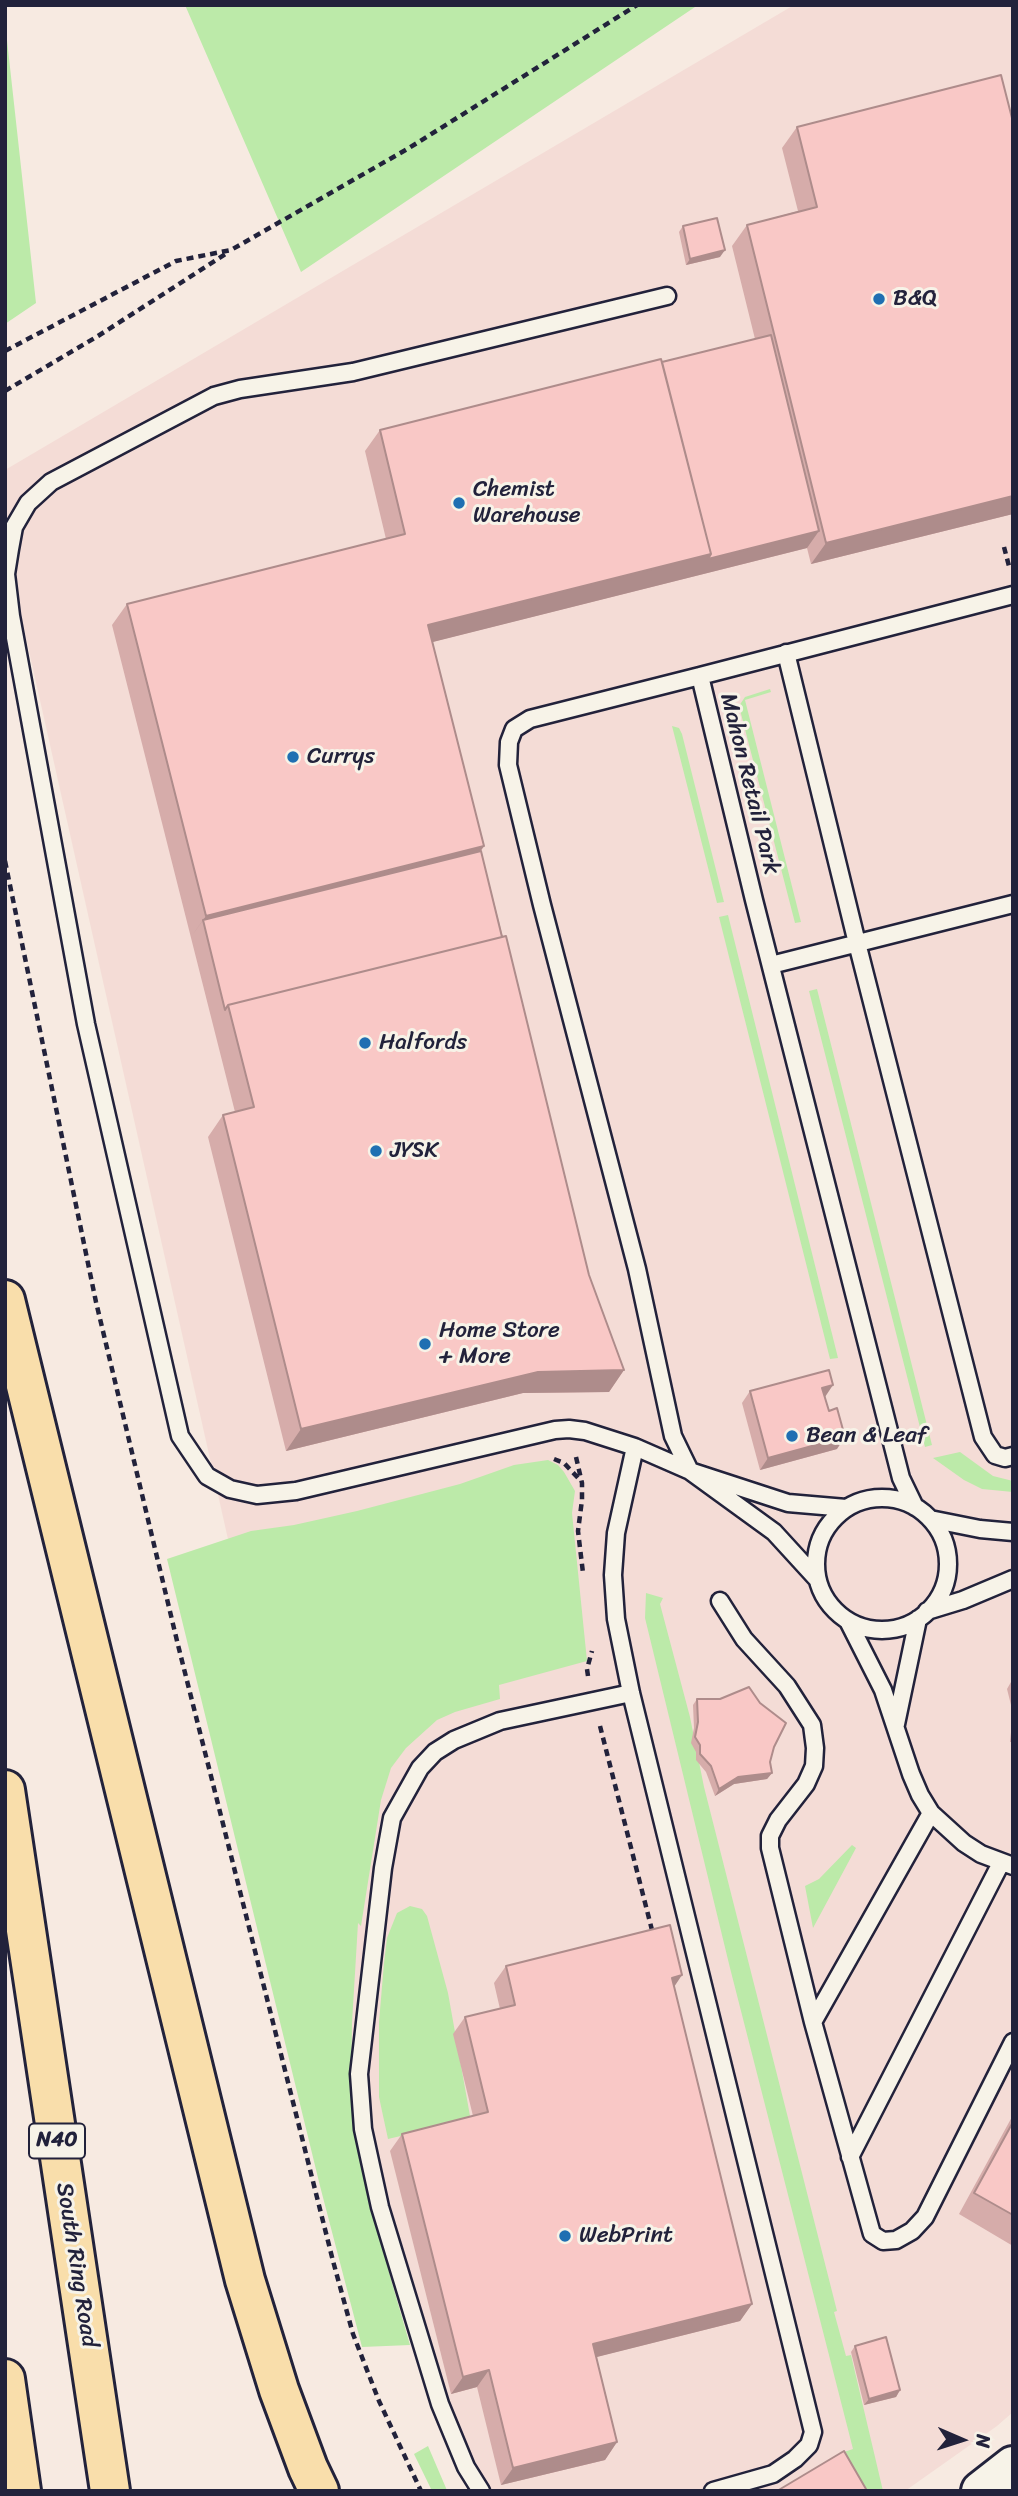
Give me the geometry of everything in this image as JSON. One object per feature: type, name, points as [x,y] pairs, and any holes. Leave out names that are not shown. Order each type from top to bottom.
[{"type":"highway","points":[[5,1300],[245,2280],[279,2390],[307,2468],[319,2491]]},
{"type":"highway","name":"South Ring Road","points":[[5,1790],[110,2491]]},
{"type":"highway","points":[[5,2379],[21,2491]]},
{"type":"main road","points":[[981,2491],[1013,2466]]},
{"type":"lane","points":[[667,296],[353,372],[240,389],[214,396],[51,482],[28,503],[14,527],[6,574],[10,616],[86,1024],[180,1436],[206,1476],[230,1489],[257,1495],[296,1491],[555,1430],[585,1431],[635,1447],[690,1471],[788,1503],[846,1508]]},
{"type":"lane","points":[[699,676],[1013,595]]},
{"type":"lane","points":[[786,653],[983,1437],[995,1455],[1005,1458],[1013,1456]]},
{"type":"lane","name":"Mahon Retail Park","points":[[690,1471],[673,1436],[637,1269],[508,765],[509,742],[514,729],[530,719],[699,676],[901,1478],[915,1507]]},
{"type":"lane","points":[[771,965],[1013,904]]},
{"type":"lane","points":[[635,1447],[616,1532],[613,1575],[616,1619],[631,1693],[813,2432],[809,2445],[795,2459],[772,2473],[713,2491]]},
{"type":"lane","points":[[690,1471],[774,1532],[817,1579],[829,1603],[848,1621],[866,1629],[885,1630],[905,1626],[923,1615],[1013,1579]]},
{"type":"lane","points":[[817,1579],[821,1539],[831,1522],[846,1508],[863,1501],[881,1498],[899,1500],[915,1507],[930,1519],[942,1538],[947,1559],[946,1581],[937,1601],[923,1615],[895,1726]]},
{"type":"lane","points":[[930,1519],[980,1529],[1013,1532]]},
{"type":"lane","points":[[720,1601],[744,1639],[787,1686],[812,1725],[814,1766],[806,1784],[778,1820],[770,1836],[770,1848],[813,2022],[872,2234],[883,2241],[896,2240],[912,2231],[925,2217],[1013,2042]]},
{"type":"lane","points":[[848,1621],[883,1690],[915,1784],[931,1813],[964,1843],[1007,1865],[850,2157]]},
{"type":"lane","points":[[481,2491],[466,2467],[440,2404],[380,2207],[363,2129],[359,2074],[383,1868],[392,1818],[420,1768],[435,1752],[454,1740],[477,1728],[500,1721],[631,1693]]},
{"type":"lane","points":[[813,2022],[931,1813]]},
{"type":"path","points":[[5,391],[99,336],[231,250],[409,148],[637,5]]},
{"type":"path","points":[[5,351],[176,261],[231,250]]},
{"type":"path","points":[[5,861],[96,1301],[178,1645],[333,2261],[353,2334],[379,2401],[421,2491]]},
{"type":"shaded area","points":[[794,5],[1013,5],[1013,2412],[905,2491],[475,2491],[340,2039],[5,544],[5,470]]},
{"type":"green space","points":[[185,5],[698,5],[301,272]]},
{"type":"green space","points":[[5,22],[36,303],[5,324]]},
{"type":"green space","points":[[770,689],[771,692],[745,700],[801,922],[795,923],[739,706],[745,697]]},
{"type":"green space","points":[[672,726],[679,728],[682,734],[724,902],[717,903]]},
{"type":"green space","points":[[728,915],[838,1358],[830,1359],[719,917]]},
{"type":"green space","points":[[817,989],[932,1445],[925,1447],[809,991]]},
{"type":"green space","points":[[960,1452],[993,1476],[1013,1481],[1013,1492],[982,1489],[933,1458]]},
{"type":"green space","points":[[548,1460],[558,1465],[575,1491],[572,1513],[587,1661],[499,1685],[500,1699],[437,1720],[406,1748],[391,1768],[381,1800],[361,1926],[358,1923],[351,2093],[356,2135],[390,2276],[410,2345],[362,2347],[167,1559],[251,1531],[357,1511],[460,1484],[514,1465]]},
{"type":"green space","points":[[646,1593],[663,1598],[660,1604],[690,1717],[704,1787],[837,2311],[834,2312],[846,2356],[851,2355],[883,2491],[851,2491],[844,2452],[853,2449],[730,1968],[645,1618]]},
{"type":"green space","points":[[852,1845],[856,1848],[813,1928],[805,1886],[819,1879]]},
{"type":"green space","points":[[410,1906],[422,1909],[427,1916],[448,1993],[470,2116],[464,2121],[388,2139],[379,2097],[379,2022],[384,1963],[387,1938],[397,1913]]},
{"type":"green space","points":[[428,2446],[447,2491],[432,2491],[414,2454]]},
{"type":"building","name":"B&Q","points":[[1001,75],[1013,122],[1013,496],[826,543],[747,225],[817,207],[797,127]]},
{"type":"building","points":[[717,218],[725,250],[690,259],[683,226]]},
{"type":"building","points":[[771,335],[819,531],[708,559],[711,554],[662,362]]},
{"type":"building","points":[[661,359],[711,554],[428,625],[484,846],[206,916],[127,604],[405,534],[380,430]]},
{"type":"building","points":[[481,851],[502,937],[228,1005],[225,1010],[203,920]]},
{"type":"building","points":[[506,936],[589,1275],[624,1370],[538,1372],[301,1429],[223,1115],[254,1107],[228,1005]]},
{"type":"building","name":"Bean & Leaf","points":[[829,1370],[833,1385],[822,1388],[829,1411],[837,1408],[845,1437],[768,1458],[750,1391]]},
{"type":"building","points":[[749,1687],[760,1703],[786,1723],[774,1747],[770,1762],[772,1773],[738,1777],[719,1789],[711,1766],[700,1754],[700,1745],[695,1737],[698,1722],[697,1699],[720,1699]]},
{"type":"building","name":"WebPrint","points":[[670,1925],[682,1975],[672,1978],[752,2304],[593,2344],[617,2442],[513,2468],[489,2370],[463,2377],[402,2134],[488,2112],[465,2017],[515,2005],[506,1966]]},
{"type":"building","points":[[1013,2122],[1013,2215],[974,2193]]},
{"type":"building","points":[[886,2337],[900,2390],[869,2399],[855,2346]]},
{"type":"building","points":[[844,2451],[866,2489],[864,2491],[777,2491]]},
{"type":"place","name":"B&Q","points":[[879,299]]},
{"type":"place","name":"Chemist Warehouse","points":[[459,503]]},
{"type":"place","name":"Currys","points":[[293,757]]},
{"type":"place","name":"Halfords","points":[[365,1043]]},
{"type":"place","name":"JYSK","points":[[376,1151]]},
{"type":"place","name":"Home Store + More","points":[[425,1344]]},
{"type":"place","name":"Bean & Leaf","points":[[792,1436]]},
{"type":"place","name":"WebPrint","points":[[565,2236]]}]
